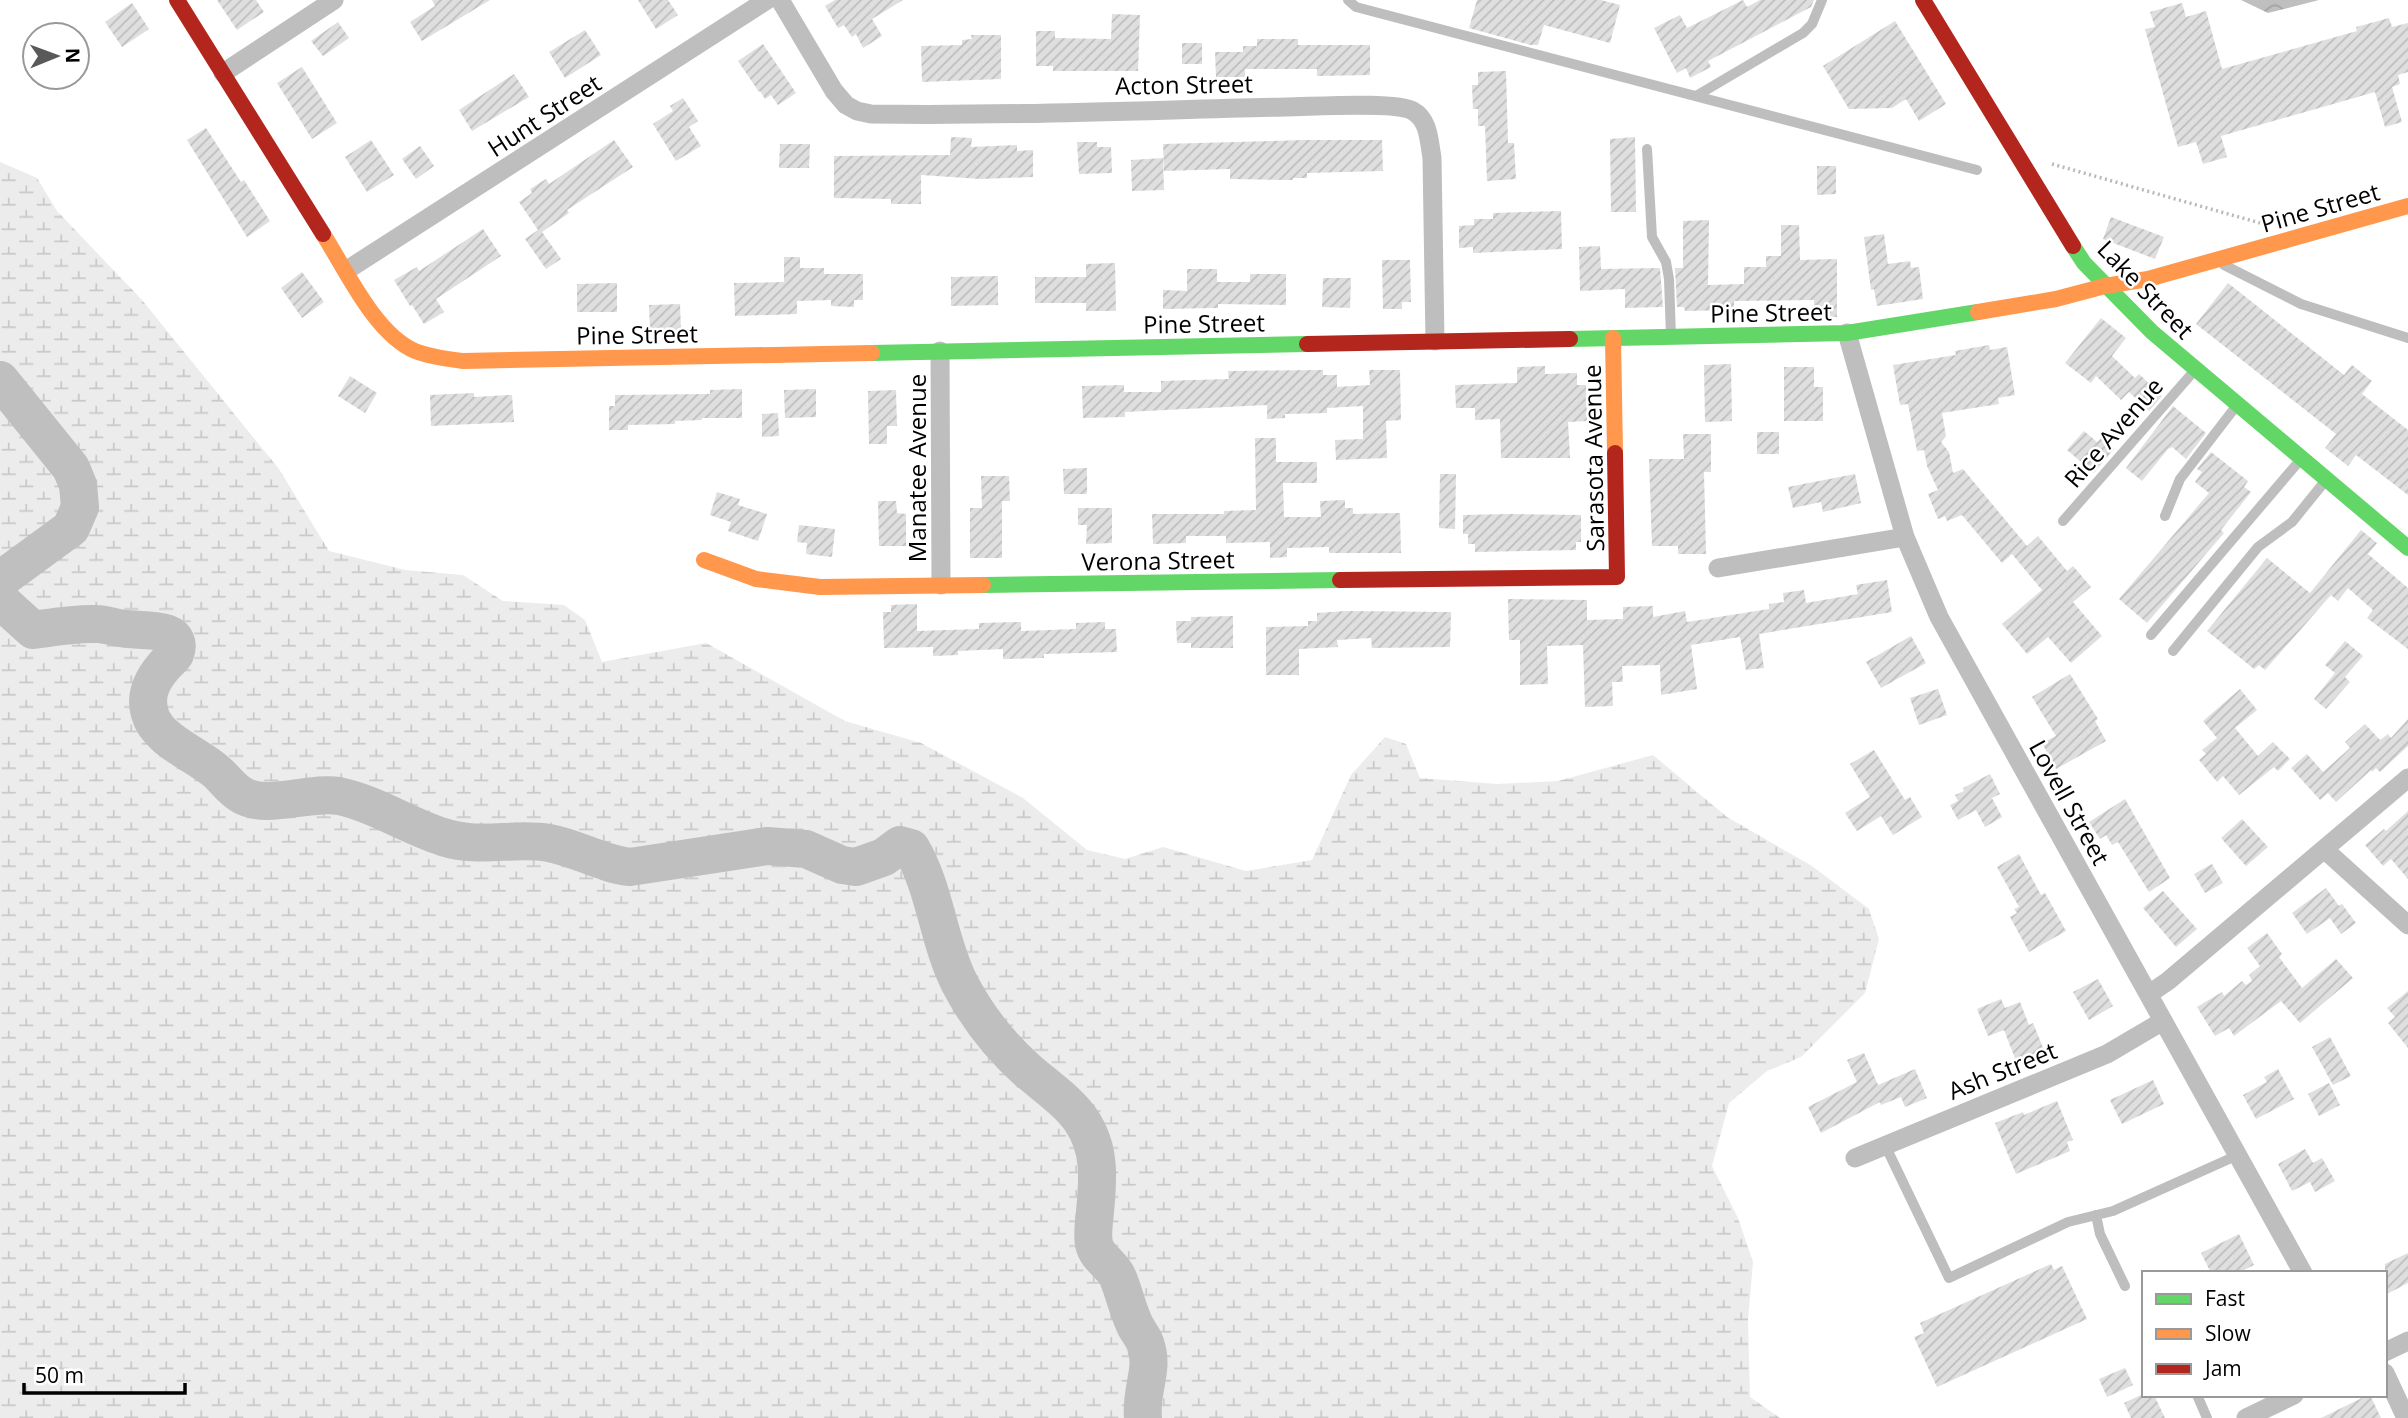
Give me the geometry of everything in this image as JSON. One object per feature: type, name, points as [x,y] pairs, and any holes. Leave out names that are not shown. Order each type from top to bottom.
[{"type":"street","name":"Pine Street","points":[[177,0],[379,323],[395,340],[415,352],[463,361],[1847,333],[2056,299],[2105,286],[2148,279],[2408,206]]},
{"type":"street","points":[[223,72],[334,0]]},
{"type":"street","name":"Hunt Street","points":[[347,270],[767,0]]},
{"type":"street","name":"Acton Street","points":[[780,0],[834,91],[846,105],[871,114],[1319,106],[1396,106],[1412,110],[1423,119],[1432,158],[1436,341]]},
{"type":"street","name":"Lake Street","points":[[1923,0],[2084,262],[2105,286],[2195,370],[2408,548]]},
{"type":"street","name":"Lovell Street","points":[[1847,333],[1905,537],[1939,617],[2302,1271]]},
{"type":"street","name":"Sarasota Avenue","points":[[1614,338],[1617,577]]},
{"type":"street","name":"Manatee Avenue","points":[[940,351],[941,585]]},
{"type":"street","points":[[1718,568],[1905,537]]},
{"type":"street","name":"Verona Street","points":[[704,560],[756,579],[820,587],[1617,577]]},
{"type":"street","points":[[2149,994],[2168,981],[2408,778]]},
{"type":"street","points":[[2324,849],[2336,863],[2408,925]]},
{"type":"street","name":"Ash Street","points":[[1855,1157],[2107,1054],[2163,1021]]},
{"type":"street","points":[[2387,1351],[2408,1341]]},
{"type":"street","points":[[2387,1377],[2406,1418]]},
{"type":"street","points":[[2246,1418],[2290,1397]]},
{"type":"lane","points":[[1348,0],[1356,7],[1977,170]]},
{"type":"lane","points":[[1696,96],[1803,33],[1812,24],[1822,0]]},
{"type":"lane","points":[[1647,149],[1652,237],[1667,271],[1671,337]]},
{"type":"lane","points":[[2217,261],[2301,304],[2408,338]]},
{"type":"lane","name":"Rice Avenue","points":[[2063,521],[2195,370]]},
{"type":"lane","points":[[2165,516],[2180,479],[2237,405]]},
{"type":"lane","points":[[2151,635],[2301,458]]},
{"type":"lane","points":[[2173,651],[2258,547],[2292,522],[2326,480]]},
{"type":"lane","points":[[1885,1144],[1949,1278],[2068,1222],[2119,1209],[2238,1155]]},
{"type":"lane","points":[[2096,1215],[2101,1234],[2124,1286]]},
{"type":"lane","points":[[2198,1397],[2207,1418]]},
{"type":"path","points":[[2040,160],[2272,226]]},
{"type":"green space","points":[[0,162],[37,178],[57,211],[142,300],[279,469],[329,551],[405,570],[463,575],[503,601],[564,605],[585,620],[602,662],[706,643],[845,721],[921,743],[1023,798],[1087,850],[1125,859],[1163,847],[1246,871],[1312,860],[1351,775],[1385,737],[1406,744],[1420,778],[1497,784],[1558,781],[1653,755],[1727,817],[1812,866],[1869,909],[1879,939],[1865,993],[1801,1057],[1767,1071],[1729,1103],[1712,1166],[1738,1218],[1753,1262],[1748,1320],[1750,1397],[1780,1418],[0,1418]]},
{"type":"water","points":[[2241,0],[2319,0],[2268,13]]},
{"type":"building","points":[[217,0],[256,0],[264,12],[237,30]]},
{"type":"building","points":[[432,0],[490,0],[422,41],[410,22],[435,6]]},
{"type":"building","points":[[638,0],[668,0],[678,15],[656,29]]},
{"type":"building","points":[[835,0],[903,0],[872,19],[882,36],[863,48],[856,34],[852,37],[844,25],[838,28],[825,6]]},
{"type":"building","points":[[1477,0],[1601,0],[1620,5],[1610,43],[1544,25],[1538,45],[1531,45],[1469,28]]},
{"type":"building","points":[[1743,0],[1747,7],[1760,0],[1814,0],[1811,7],[1708,61],[1711,67],[1690,78],[1686,68],[1677,73],[1654,28],[1680,15],[1687,28]]},
{"type":"building","points":[[132,3],[149,29],[122,47],[105,22]]},
{"type":"building","points":[[2182,3],[2186,17],[2206,11],[2222,69],[2357,31],[2356,27],[2389,18],[2392,27],[2408,23],[2408,72],[2398,75],[2400,84],[2392,87],[2402,122],[2385,127],[2375,92],[2221,136],[2227,157],[2203,164],[2196,142],[2178,147],[2145,29],[2155,27],[2150,12]]},
{"type":"building","points":[[1112,14],[1140,15],[1138,71],[1053,71],[1053,66],[1036,66],[1036,31],[1055,31],[1055,38],[1111,39]]},
{"type":"building","points":[[1895,21],[1946,104],[1919,121],[1906,99],[1892,108],[1849,109],[1823,66]]},
{"type":"building","points":[[338,22],[349,38],[323,56],[311,41]]},
{"type":"building","points":[[585,30],[601,55],[565,78],[549,52]]},
{"type":"building","points":[[971,35],[1001,35],[1001,79],[922,82],[921,46],[962,45],[962,40],[972,39]]},
{"type":"building","points":[[1257,39],[1298,39],[1298,45],[1370,45],[1370,75],[1317,76],[1317,69],[1245,69],[1245,77],[1216,77],[1215,52],[1243,52],[1243,46],[1257,46]]},
{"type":"building","points":[[1182,43],[1202,43],[1202,64],[1182,64]]},
{"type":"building","points":[[763,44],[796,93],[778,105],[771,95],[765,99],[738,61]]},
{"type":"building","points":[[302,67],[337,123],[312,139],[277,83]]},
{"type":"building","points":[[1506,71],[1508,143],[1514,143],[1516,179],[1487,181],[1485,126],[1478,126],[1478,109],[1473,109],[1472,85],[1478,85],[1478,72]]},
{"type":"building","points":[[514,74],[529,97],[472,131],[459,110]]},
{"type":"building","points":[[683,98],[698,121],[689,127],[701,146],[676,161],[653,124],[673,111],[670,106]]},
{"type":"building","points":[[206,128],[270,221],[247,237],[187,140]]},
{"type":"building","points":[[951,137],[972,138],[971,147],[1017,145],[1017,151],[1033,150],[1033,177],[981,179],[921,175],[921,204],[891,204],[891,199],[834,198],[834,156],[950,155]]},
{"type":"building","points":[[1635,137],[1636,212],[1611,212],[1610,139]]},
{"type":"building","points":[[371,140],[394,175],[367,192],[345,157]]},
{"type":"building","points":[[614,140],[633,167],[567,210],[569,213],[542,232],[561,259],[546,269],[525,239],[538,230],[519,202],[532,193],[530,189],[546,179],[549,184]]},
{"type":"building","points":[[1382,140],[1383,171],[1307,173],[1307,178],[1293,180],[1230,179],[1230,169],[1164,171],[1163,144]]},
{"type":"building","points":[[1077,142],[1097,142],[1097,147],[1111,147],[1112,173],[1079,174]]},
{"type":"building","points":[[780,144],[810,144],[809,168],[779,168]]},
{"type":"building","points":[[420,146],[434,166],[416,179],[402,159]]},
{"type":"building","points":[[1163,158],[1164,190],[1132,191],[1131,160]]},
{"type":"building","points":[[1817,166],[1836,166],[1836,194],[1817,195]]},
{"type":"building","points":[[1561,211],[1562,249],[1473,253],[1473,247],[1459,248],[1459,226],[1474,225],[1474,219],[1493,219],[1493,213]]},
{"type":"building","points":[[2111,217],[2164,237],[2155,259],[2103,239]]},
{"type":"building","points":[[1709,220],[1708,285],[1744,284],[1744,267],[1766,267],[1766,256],[1781,256],[1781,225],[1799,225],[1800,260],[1837,259],[1837,317],[1814,317],[1814,300],[1734,301],[1734,310],[1685,311],[1684,307],[1677,307],[1675,268],[1683,268],[1683,221]]},
{"type":"building","points":[[483,229],[501,256],[436,299],[444,312],[424,324],[394,280],[417,267],[419,271]]},
{"type":"building","points":[[1884,234],[1888,264],[1910,261],[1911,268],[1919,267],[1923,299],[1877,306],[1874,289],[1871,290],[1864,237]]},
{"type":"building","points":[[1600,246],[1601,269],[1660,268],[1663,307],[1625,308],[1625,289],[1580,291],[1579,247]]},
{"type":"building","points":[[784,257],[800,257],[800,268],[824,268],[824,274],[863,274],[863,300],[854,300],[854,307],[831,306],[831,300],[797,301],[797,314],[735,316],[734,283],[784,282]]},
{"type":"building","points":[[1382,260],[1410,260],[1411,302],[1402,302],[1402,309],[1383,309]]},
{"type":"building","points":[[1115,263],[1116,311],[1086,311],[1086,303],[1035,303],[1035,277],[1086,277],[1086,264]]},
{"type":"building","points":[[1187,269],[1217,269],[1217,282],[1250,282],[1250,274],[1286,274],[1286,305],[1218,304],[1218,308],[1163,309],[1163,290],[1187,291]]},
{"type":"building","points":[[302,272],[324,302],[302,318],[281,288]]},
{"type":"building","points":[[998,276],[998,305],[951,306],[951,277]]},
{"type":"building","points":[[1323,278],[1351,278],[1350,308],[1322,307]]},
{"type":"building","points":[[617,283],[617,312],[577,312],[577,284]]},
{"type":"building","points":[[2228,283],[2344,375],[2352,365],[2372,381],[2362,394],[2408,430],[2408,495],[2356,455],[2348,466],[2325,448],[2336,434],[2196,324]]},
{"type":"building","points":[[680,304],[681,330],[650,331],[649,305]]},
{"type":"building","points":[[2101,318],[2126,338],[2112,356],[2135,378],[2139,374],[2162,396],[2149,411],[2129,392],[2121,400],[2096,376],[2091,383],[2065,363]]},
{"type":"building","points":[[1989,345],[1990,350],[2007,347],[2015,395],[1998,398],[1999,404],[1942,413],[1946,436],[1941,442],[1949,452],[1953,473],[1963,469],[2027,546],[2038,536],[2067,571],[2073,566],[2091,587],[2073,602],[2102,636],[2071,663],[2048,637],[2027,654],[2002,624],[2042,590],[2012,554],[2002,563],[1962,515],[1947,521],[1945,516],[1938,519],[1928,494],[1938,490],[1927,466],[1924,450],[1917,451],[1908,404],[1900,405],[1893,365],[1956,355],[1955,351]]},
{"type":"building","points":[[1731,364],[1732,421],[1705,422],[1704,365]]},
{"type":"building","points":[[1545,366],[1545,374],[1577,373],[1577,385],[1586,385],[1587,421],[1568,422],[1570,458],[1501,458],[1500,419],[1475,420],[1475,408],[1456,408],[1455,385],[1517,383],[1517,367]]},
{"type":"building","points":[[1784,367],[1814,367],[1814,387],[1823,387],[1823,421],[1784,421]]},
{"type":"building","points":[[1323,370],[1323,375],[1337,375],[1337,387],[1370,385],[1369,370],[1400,370],[1401,420],[1386,421],[1387,458],[1336,460],[1335,440],[1363,439],[1363,406],[1327,408],[1327,413],[1285,414],[1285,418],[1267,419],[1267,405],[1125,412],[1125,417],[1083,418],[1082,386],[1124,385],[1124,392],[1161,392],[1161,381],[1229,379],[1228,371]]},
{"type":"building","points":[[350,376],[377,393],[365,413],[338,396]]},
{"type":"building","points":[[742,389],[742,418],[702,418],[675,421],[675,424],[628,425],[628,430],[609,430],[609,406],[615,406],[615,395],[710,394],[710,390]]},
{"type":"building","points":[[816,389],[816,417],[785,418],[784,390]]},
{"type":"building","points":[[896,390],[897,426],[887,426],[887,444],[869,444],[868,391]]},
{"type":"building","points":[[474,393],[474,397],[512,395],[514,422],[431,426],[430,395]]},
{"type":"building","points":[[2173,406],[2206,433],[2186,459],[2172,447],[2168,449],[2142,481],[2126,468]]},
{"type":"building","points":[[778,413],[779,436],[762,437],[762,414]]},
{"type":"building","points":[[2084,431],[2097,442],[2101,438],[2114,449],[2094,473],[2067,450]]},
{"type":"building","points":[[1757,432],[1779,432],[1779,454],[1757,454]]},
{"type":"building","points":[[1683,434],[1711,434],[1711,472],[1704,472],[1706,554],[1678,554],[1678,546],[1652,546],[1649,459],[1684,459]]},
{"type":"building","points":[[1255,438],[1276,438],[1276,462],[1317,462],[1317,483],[1283,483],[1284,517],[1321,517],[1320,501],[1345,500],[1345,508],[1353,508],[1353,514],[1400,513],[1401,553],[1329,553],[1329,547],[1287,548],[1287,557],[1270,558],[1270,542],[1226,543],[1226,536],[1186,536],[1186,543],[1153,544],[1152,514],[1224,514],[1224,511],[1256,510]]},
{"type":"building","points":[[2211,452],[2248,481],[2244,487],[2251,492],[2221,530],[2224,533],[2147,623],[2119,599],[2209,493],[2195,482],[2202,472],[2197,469]]},
{"type":"building","points":[[1087,468],[1087,494],[1064,494],[1063,469]]},
{"type":"building","points":[[1440,474],[1456,474],[1455,529],[1439,528]]},
{"type":"building","points":[[1855,474],[1861,503],[1823,512],[1821,502],[1793,508],[1788,487]]},
{"type":"building","points":[[981,476],[1009,476],[1010,501],[1002,501],[1002,558],[970,558],[970,508],[982,508]]},
{"type":"building","points":[[717,492],[740,499],[738,505],[767,514],[758,541],[728,531],[731,522],[710,515]]},
{"type":"building","points":[[878,501],[896,501],[897,513],[906,514],[906,546],[879,546]]},
{"type":"building","points":[[1078,508],[1112,508],[1112,543],[1086,544],[1087,525],[1078,525]]},
{"type":"building","points":[[1463,515],[1581,515],[1581,542],[1576,542],[1576,550],[1475,552],[1475,544],[1468,544],[1468,534],[1463,534]]},
{"type":"building","points":[[799,525],[835,529],[832,557],[806,554],[807,543],[797,542]]},
{"type":"building","points":[[2361,530],[2377,543],[2368,554],[2408,588],[2408,649],[2367,618],[2373,610],[2348,588],[2338,601],[2331,595],[2265,670],[2259,665],[2254,669],[2207,631],[2267,558],[2310,593]]},
{"type":"building","points":[[1887,580],[1892,612],[1759,634],[1764,668],[1746,670],[1740,637],[1691,645],[1697,689],[1661,695],[1660,665],[1622,666],[1623,682],[1612,682],[1613,706],[1585,707],[1583,645],[1547,646],[1548,684],[1520,685],[1520,640],[1509,640],[1508,599],[1587,600],[1587,620],[1623,619],[1623,607],[1653,606],[1653,617],[1685,611],[1687,622],[1769,609],[1769,604],[1784,602],[1783,593],[1804,590],[1806,603],[1858,594],[1856,585]]},
{"type":"building","points":[[917,604],[917,631],[979,629],[979,623],[1021,622],[1021,631],[1076,629],[1076,623],[1105,622],[1105,629],[1116,629],[1117,652],[1044,654],[1044,658],[1003,659],[1003,649],[958,651],[958,655],[933,656],[933,647],[884,648],[883,612],[891,612],[891,605]]},
{"type":"building","points":[[1451,612],[1450,647],[1372,648],[1371,638],[1337,640],[1338,647],[1299,649],[1299,675],[1266,675],[1266,627],[1308,626],[1308,621],[1317,621],[1317,613]]},
{"type":"building","points":[[1233,616],[1233,648],[1191,648],[1191,643],[1177,643],[1176,621],[1191,621],[1191,617]]},
{"type":"building","points":[[1911,636],[1926,663],[1881,688],[1866,662]]},
{"type":"building","points":[[2345,641],[2363,656],[2345,677],[2350,682],[2326,709],[2314,699],[2335,673],[2325,665]]},
{"type":"building","points":[[2070,674],[2098,719],[2095,721],[2106,741],[2056,769],[2042,743],[2056,736],[2032,697]]},
{"type":"building","points":[[1938,689],[1947,715],[1919,725],[1910,698]]},
{"type":"building","points":[[2240,689],[2257,710],[2235,728],[2258,756],[2273,742],[2290,759],[2278,771],[2274,767],[2239,795],[2223,776],[2217,782],[2199,760],[2206,754],[2202,750],[2217,738],[2203,721]]},
{"type":"building","points":[[2408,719],[2408,746],[2380,772],[2376,768],[2372,772],[2371,770],[2336,802],[2328,793],[2320,800],[2291,768],[2307,754],[2323,772],[2350,748],[2345,742],[2365,724],[2380,740],[2388,734],[2391,738]]},
{"type":"building","points":[[1874,750],[1905,800],[1910,797],[1922,817],[1893,835],[1881,816],[1857,831],[1845,813],[1870,797],[1850,764]]},
{"type":"building","points":[[1990,774],[2000,794],[1992,798],[2002,817],[1985,827],[1976,810],[1958,820],[1950,805],[1958,801],[1955,795]]},
{"type":"building","points":[[2125,799],[2170,878],[2149,892],[2118,842],[2112,845],[2106,835],[2100,839],[2089,822]]},
{"type":"building","points":[[2408,811],[2408,879],[2391,859],[2383,866],[2365,845]]},
{"type":"building","points":[[2242,819],[2268,847],[2246,866],[2221,838]]},
{"type":"building","points":[[2019,854],[2041,895],[2045,893],[2066,931],[2029,952],[2010,917],[2017,913],[2014,909],[2019,907],[1997,867]]},
{"type":"building","points":[[2212,864],[2223,883],[2205,893],[2194,874]]},
{"type":"building","points":[[2326,888],[2356,923],[2341,934],[2330,918],[2307,934],[2292,913]]},
{"type":"building","points":[[2163,891],[2197,929],[2176,947],[2143,908]]},
{"type":"building","points":[[2267,933],[2282,954],[2279,957],[2302,988],[2336,959],[2353,978],[2300,1023],[2281,1001],[2234,1036],[2229,1028],[2215,1036],[2197,1007],[2222,992],[2224,996],[2242,981],[2246,985],[2252,981],[2249,975],[2260,966],[2247,948]]},
{"type":"building","points":[[2098,979],[2113,1006],[2089,1020],[2073,992]]},
{"type":"building","points":[[2408,991],[2408,1048],[2388,1023],[2395,1017],[2387,1008]]},
{"type":"building","points":[[2001,999],[2005,1008],[2020,1002],[2029,1025],[2033,1023],[2044,1050],[2016,1061],[2004,1030],[1988,1036],[1977,1009]]},
{"type":"building","points":[[2330,1037],[2351,1076],[2333,1085],[2312,1047]]},
{"type":"building","points":[[1864,1053],[1878,1085],[1915,1069],[1927,1098],[1905,1107],[1901,1097],[1881,1105],[1880,1102],[1821,1133],[1808,1107],[1857,1082],[1847,1060]]},
{"type":"building","points":[[2278,1069],[2294,1099],[2256,1119],[2243,1095],[2267,1082],[2264,1077]]},
{"type":"building","points":[[2153,1080],[2164,1104],[2122,1124],[2110,1100]]},
{"type":"building","points":[[2329,1083],[2340,1105],[2319,1116],[2308,1094]]},
{"type":"building","points":[[2057,1101],[2073,1140],[2067,1142],[2070,1151],[2016,1174],[1995,1123],[2023,1112],[2024,1115]]},
{"type":"building","points":[[2305,1149],[2313,1163],[2322,1158],[2335,1181],[2315,1192],[2310,1182],[2292,1191],[2278,1164]]},
{"type":"building","points":[[2239,1234],[2254,1265],[2242,1271],[2210,1271],[2201,1253]]},
{"type":"building","points":[[2408,1253],[2408,1283],[2387,1294],[2387,1271],[2385,1264]]},
{"type":"building","points":[[2051,1264],[2054,1270],[2062,1266],[2087,1319],[1937,1387],[1914,1337],[1924,1333],[1920,1323]]},
{"type":"building","points":[[2125,1368],[2133,1385],[2107,1397],[2099,1379]]},
{"type":"building","points":[[2141,1395],[2155,1397],[2165,1418],[2131,1418],[2124,1403]]},
{"type":"building","points":[[2364,1397],[2371,1397],[2381,1418],[2321,1418]]},
{"type":"waterway","points":[[0,380],[71,468],[78,485],[80,507],[71,528],[0,580]]},
{"type":"waterway","points":[[0,600],[33,630],[101,624],[169,634],[177,645],[175,654],[165,664],[150,688],[148,707],[154,723],[168,738],[250,799],[274,801],[339,796],[366,804],[443,837],[483,843],[549,843],[609,863],[630,867],[767,846],[806,849],[842,865],[856,867],[884,857],[900,845],[911,848],[926,880],[952,966],[973,1006],[1007,1050],[1075,1113],[1092,1142],[1097,1164],[1094,1244],[1098,1253],[1116,1273],[1135,1326],[1146,1346],[1148,1372],[1143,1418]]},
{"type":"traffic: fast","points":[[2073,246],[2084,263],[2152,332],[2408,548]]},
{"type":"traffic: fast","points":[[1570,339],[1847,333],[1978,312]]},
{"type":"traffic: fast","points":[[872,353],[1307,344]]},
{"type":"traffic: fast","points":[[983,585],[1340,580]]},
{"type":"traffic: slow","points":[[1978,312],[2056,299],[2105,286],[2148,279],[2408,206]]},
{"type":"traffic: slow","points":[[323,234],[363,300],[387,331],[415,351],[433,356],[463,361],[872,353]]},
{"type":"traffic: slow","points":[[1613,338],[1615,453]]},
{"type":"traffic: slow","points":[[704,560],[756,579],[820,587],[983,585]]},
{"type":"traffic: jam","points":[[177,0],[323,234]]},
{"type":"traffic: jam","points":[[1923,0],[2073,246]]},
{"type":"traffic: jam","points":[[1307,344],[1570,339]]},
{"type":"traffic: jam","points":[[1340,580],[1617,577],[1615,453]]}]
